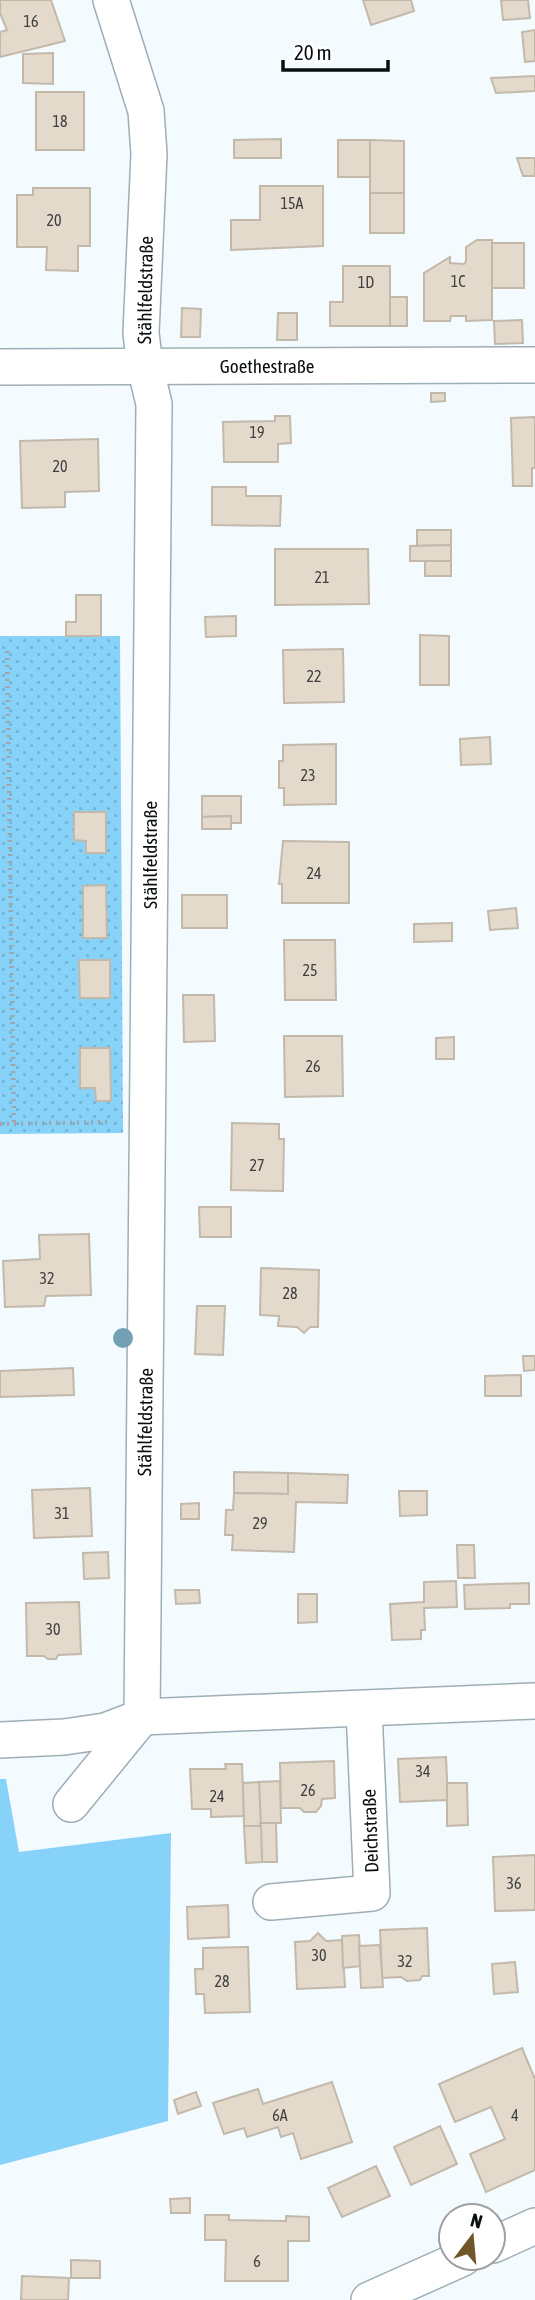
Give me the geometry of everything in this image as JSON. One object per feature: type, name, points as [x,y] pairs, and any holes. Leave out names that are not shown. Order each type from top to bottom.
[{"type":"street","name":"Stählfeldstraße","points":[[111,0],[137,79],[147,122],[149,154],[141,333],[154,404],[142,1717]]},
{"type":"street","name":"Goethestraße","points":[[0,367],[535,365]]},
{"type":"street","points":[[0,1740],[64,1737],[105,1731],[142,1717],[535,1701]]},
{"type":"street","name":"Deichstraße","points":[[271,1902],[372,1893],[364,1709]]},
{"type":"street","points":[[71,1804],[142,1717]]},
{"type":"street","points":[[507,2239],[535,2226]]},
{"type":"street","points":[[369,2300],[437,2270]]},
{"type":"path","points":[[7,651],[14,1124]]},
{"type":"path","points":[[0,1124],[148,1123]]},
{"type":"shaded area","points":[[0,636],[120,636],[123,1133],[0,1134]]},
{"type":"shaded area","points":[[0,1779],[6,1779],[19,1852],[171,1833],[168,2121],[0,2165]]},
{"type":"building","points":[[0,0],[51,0],[65,41],[0,57],[0,32],[7,30],[0,13]]},
{"type":"building","points":[[363,0],[411,0],[414,11],[371,25]]},
{"type":"building","points":[[501,0],[528,0],[530,18],[503,20]]},
{"type":"building","points":[[535,30],[535,61],[525,62],[522,32]]},
{"type":"building","points":[[53,53],[53,84],[23,83],[23,54]]},
{"type":"building","points":[[535,76],[535,91],[496,93],[491,78]]},
{"type":"building","points":[[36,92],[84,92],[84,150],[36,150]]},
{"type":"building","points":[[281,139],[281,158],[234,158],[234,140]]},
{"type":"building","points":[[338,140],[370,140],[370,177],[338,177]]},
{"type":"building","points":[[370,140],[404,141],[404,193],[370,193]]},
{"type":"building","points":[[517,158],[535,158],[535,176],[523,176]]},
{"type":"building","points":[[260,186],[323,186],[323,246],[231,250],[231,220],[260,220]]},
{"type":"building","points":[[33,188],[90,188],[90,246],[78,246],[78,271],[46,270],[47,247],[17,247],[17,195],[33,195]]},
{"type":"building","points":[[370,193],[404,193],[404,233],[370,233]]},
{"type":"building","points":[[477,240],[492,240],[492,320],[466,321],[466,316],[451,316],[450,321],[424,321],[424,273],[450,257],[450,263],[464,264],[466,247]]},
{"type":"building","points":[[492,243],[524,243],[524,288],[492,288]]},
{"type":"building","points":[[343,266],[390,266],[390,326],[330,326],[330,302],[343,302]]},
{"type":"building","points":[[390,297],[407,297],[407,326],[390,326]]},
{"type":"building","points":[[182,308],[201,309],[200,337],[181,337]]},
{"type":"building","points":[[278,313],[297,313],[297,340],[277,340]]},
{"type":"building","points":[[522,320],[523,343],[495,344],[494,321]]},
{"type":"building","points":[[431,393],[445,393],[445,401],[431,402]]},
{"type":"building","points":[[275,416],[290,416],[291,443],[278,444],[278,462],[224,462],[223,422],[275,421]]},
{"type":"building","points":[[535,417],[535,468],[532,468],[532,486],[513,486],[511,418]]},
{"type":"building","points":[[98,439],[99,491],[65,492],[65,507],[22,508],[20,441]]},
{"type":"building","points":[[212,487],[246,487],[246,496],[281,496],[280,526],[212,525]]},
{"type":"building","points":[[417,530],[451,530],[451,545],[417,546]]},
{"type":"building","points":[[451,545],[451,561],[410,561],[410,546]]},
{"type":"building","points":[[275,549],[368,549],[369,604],[275,605]]},
{"type":"building","points":[[425,561],[451,561],[451,576],[425,576]]},
{"type":"building","points":[[76,595],[101,595],[101,636],[66,636],[66,622],[76,622]]},
{"type":"building","points":[[236,616],[236,636],[206,637],[205,617]]},
{"type":"building","points":[[420,635],[449,636],[449,685],[420,685]]},
{"type":"building","points":[[343,649],[344,702],[284,703],[283,650]]},
{"type":"building","points":[[490,737],[491,764],[461,765],[460,739]]},
{"type":"building","points":[[336,744],[336,804],[284,805],[284,788],[279,788],[279,761],[283,761],[283,745]]},
{"type":"building","points":[[202,796],[241,796],[241,823],[231,823],[231,816],[202,817]]},
{"type":"building","points":[[74,812],[106,812],[106,853],[86,853],[86,841],[74,840]]},
{"type":"building","points":[[231,816],[231,829],[202,829],[202,817]]},
{"type":"building","points":[[283,841],[349,842],[349,903],[282,903],[282,884],[279,884]]},
{"type":"building","points":[[106,885],[107,938],[83,938],[83,886]]},
{"type":"building","points":[[182,895],[227,895],[227,928],[182,928]]},
{"type":"building","points":[[516,908],[518,928],[490,930],[488,911]]},
{"type":"building","points":[[452,923],[452,941],[414,942],[414,924]]},
{"type":"building","points":[[284,940],[335,940],[336,1000],[285,1000]]},
{"type":"building","points":[[79,960],[110,960],[110,998],[80,998]]},
{"type":"building","points":[[183,995],[214,995],[215,1041],[184,1042]]},
{"type":"building","points":[[284,1036],[342,1036],[343,1096],[285,1097]]},
{"type":"building","points":[[454,1037],[454,1059],[436,1059],[436,1038]]},
{"type":"building","points":[[80,1048],[110,1048],[111,1101],[96,1101],[95,1088],[80,1088]]},
{"type":"building","points":[[232,1123],[279,1124],[279,1139],[284,1139],[283,1191],[231,1190]]},
{"type":"building","points":[[199,1207],[231,1207],[231,1237],[200,1237]]},
{"type":"building","points":[[89,1234],[91,1295],[46,1296],[44,1306],[5,1307],[3,1261],[40,1259],[39,1235]]},
{"type":"building","points":[[261,1268],[319,1270],[318,1327],[310,1327],[304,1333],[297,1327],[278,1326],[279,1316],[260,1315]]},
{"type":"building","points":[[197,1306],[225,1306],[223,1355],[195,1354]]},
{"type":"building","points":[[523,1356],[535,1356],[535,1370],[524,1371]]},
{"type":"building","points":[[73,1368],[74,1395],[0,1397],[0,1371]]},
{"type":"building","points":[[521,1375],[521,1396],[485,1396],[485,1376]]},
{"type":"building","points":[[234,1472],[288,1473],[288,1494],[234,1493]]},
{"type":"building","points":[[288,1473],[348,1475],[347,1503],[296,1502],[294,1552],[232,1550],[233,1535],[225,1535],[226,1510],[233,1510],[234,1493],[288,1494]]},
{"type":"building","points":[[90,1488],[92,1536],[34,1538],[32,1490]]},
{"type":"building","points":[[399,1491],[427,1491],[427,1515],[400,1516]]},
{"type":"building","points":[[199,1503],[199,1519],[181,1519],[181,1504]]},
{"type":"building","points":[[457,1545],[474,1545],[475,1578],[458,1578]]},
{"type":"building","points":[[108,1552],[109,1578],[84,1579],[83,1553]]},
{"type":"building","points":[[456,1581],[457,1607],[424,1608],[425,1630],[421,1630],[421,1639],[392,1640],[390,1604],[424,1602],[424,1582]]},
{"type":"building","points":[[529,1583],[529,1604],[510,1604],[510,1608],[465,1609],[464,1585]]},
{"type":"building","points":[[175,1590],[199,1590],[200,1603],[176,1604]]},
{"type":"building","points":[[298,1594],[317,1594],[317,1622],[298,1623]]},
{"type":"building","points":[[79,1602],[81,1654],[58,1655],[56,1659],[27,1656],[26,1603]]},
{"type":"building","points":[[446,1757],[448,1800],[400,1802],[398,1759]]},
{"type":"building","points":[[334,1761],[335,1798],[322,1799],[316,1812],[304,1812],[300,1808],[281,1808],[280,1763]]},
{"type":"building","points":[[225,1764],[242,1764],[244,1816],[211,1817],[211,1809],[192,1809],[190,1769],[226,1769]]},
{"type":"building","points":[[280,1781],[281,1823],[260,1823],[259,1782]]},
{"type":"building","points":[[259,1782],[261,1826],[244,1826],[243,1783]]},
{"type":"building","points":[[447,1783],[467,1783],[468,1825],[447,1826]]},
{"type":"building","points":[[260,1823],[276,1823],[277,1862],[262,1862]]},
{"type":"building","points":[[244,1826],[261,1826],[262,1862],[246,1863]]},
{"type":"building","points":[[535,1855],[535,1910],[495,1911],[493,1857]]},
{"type":"building","points":[[228,1905],[229,1937],[188,1939],[187,1907]]},
{"type":"building","points":[[427,1928],[429,1976],[407,1981],[401,1977],[382,1978],[380,1930]]},
{"type":"building","points":[[318,1933],[326,1941],[342,1940],[345,1987],[297,1989],[295,1942],[310,1941]]},
{"type":"building","points":[[359,1935],[361,1966],[343,1968],[342,1936]]},
{"type":"building","points":[[380,1945],[383,1987],[361,1988],[359,1946]]},
{"type":"building","points":[[248,1947],[250,2012],[205,2013],[204,1994],[196,1994],[195,1969],[203,1969],[203,1948]]},
{"type":"building","points":[[515,1962],[518,1992],[494,1994],[492,1964]]},
{"type":"building","points":[[522,2048],[535,2079],[535,2170],[486,2192],[470,2154],[505,2139],[491,2107],[455,2122],[439,2084]]},
{"type":"building","points":[[332,2082],[352,2142],[301,2159],[293,2133],[281,2137],[278,2127],[247,2137],[244,2128],[224,2134],[213,2103],[258,2089],[263,2104]]},
{"type":"building","points":[[196,2092],[201,2106],[178,2114],[174,2100]]},
{"type":"building","points":[[440,2126],[457,2164],[411,2185],[394,2147]]},
{"type":"building","points":[[376,2166],[390,2196],[342,2217],[328,2188]]},
{"type":"building","points":[[190,2198],[190,2213],[171,2213],[170,2199]]},
{"type":"building","points":[[205,2215],[229,2215],[229,2220],[286,2221],[286,2216],[309,2217],[309,2241],[288,2241],[288,2281],[225,2281],[226,2240],[205,2240]]},
{"type":"building","points":[[71,2260],[100,2261],[100,2278],[71,2278]]},
{"type":"building","points":[[22,2276],[69,2278],[68,2300],[21,2300]]}]
